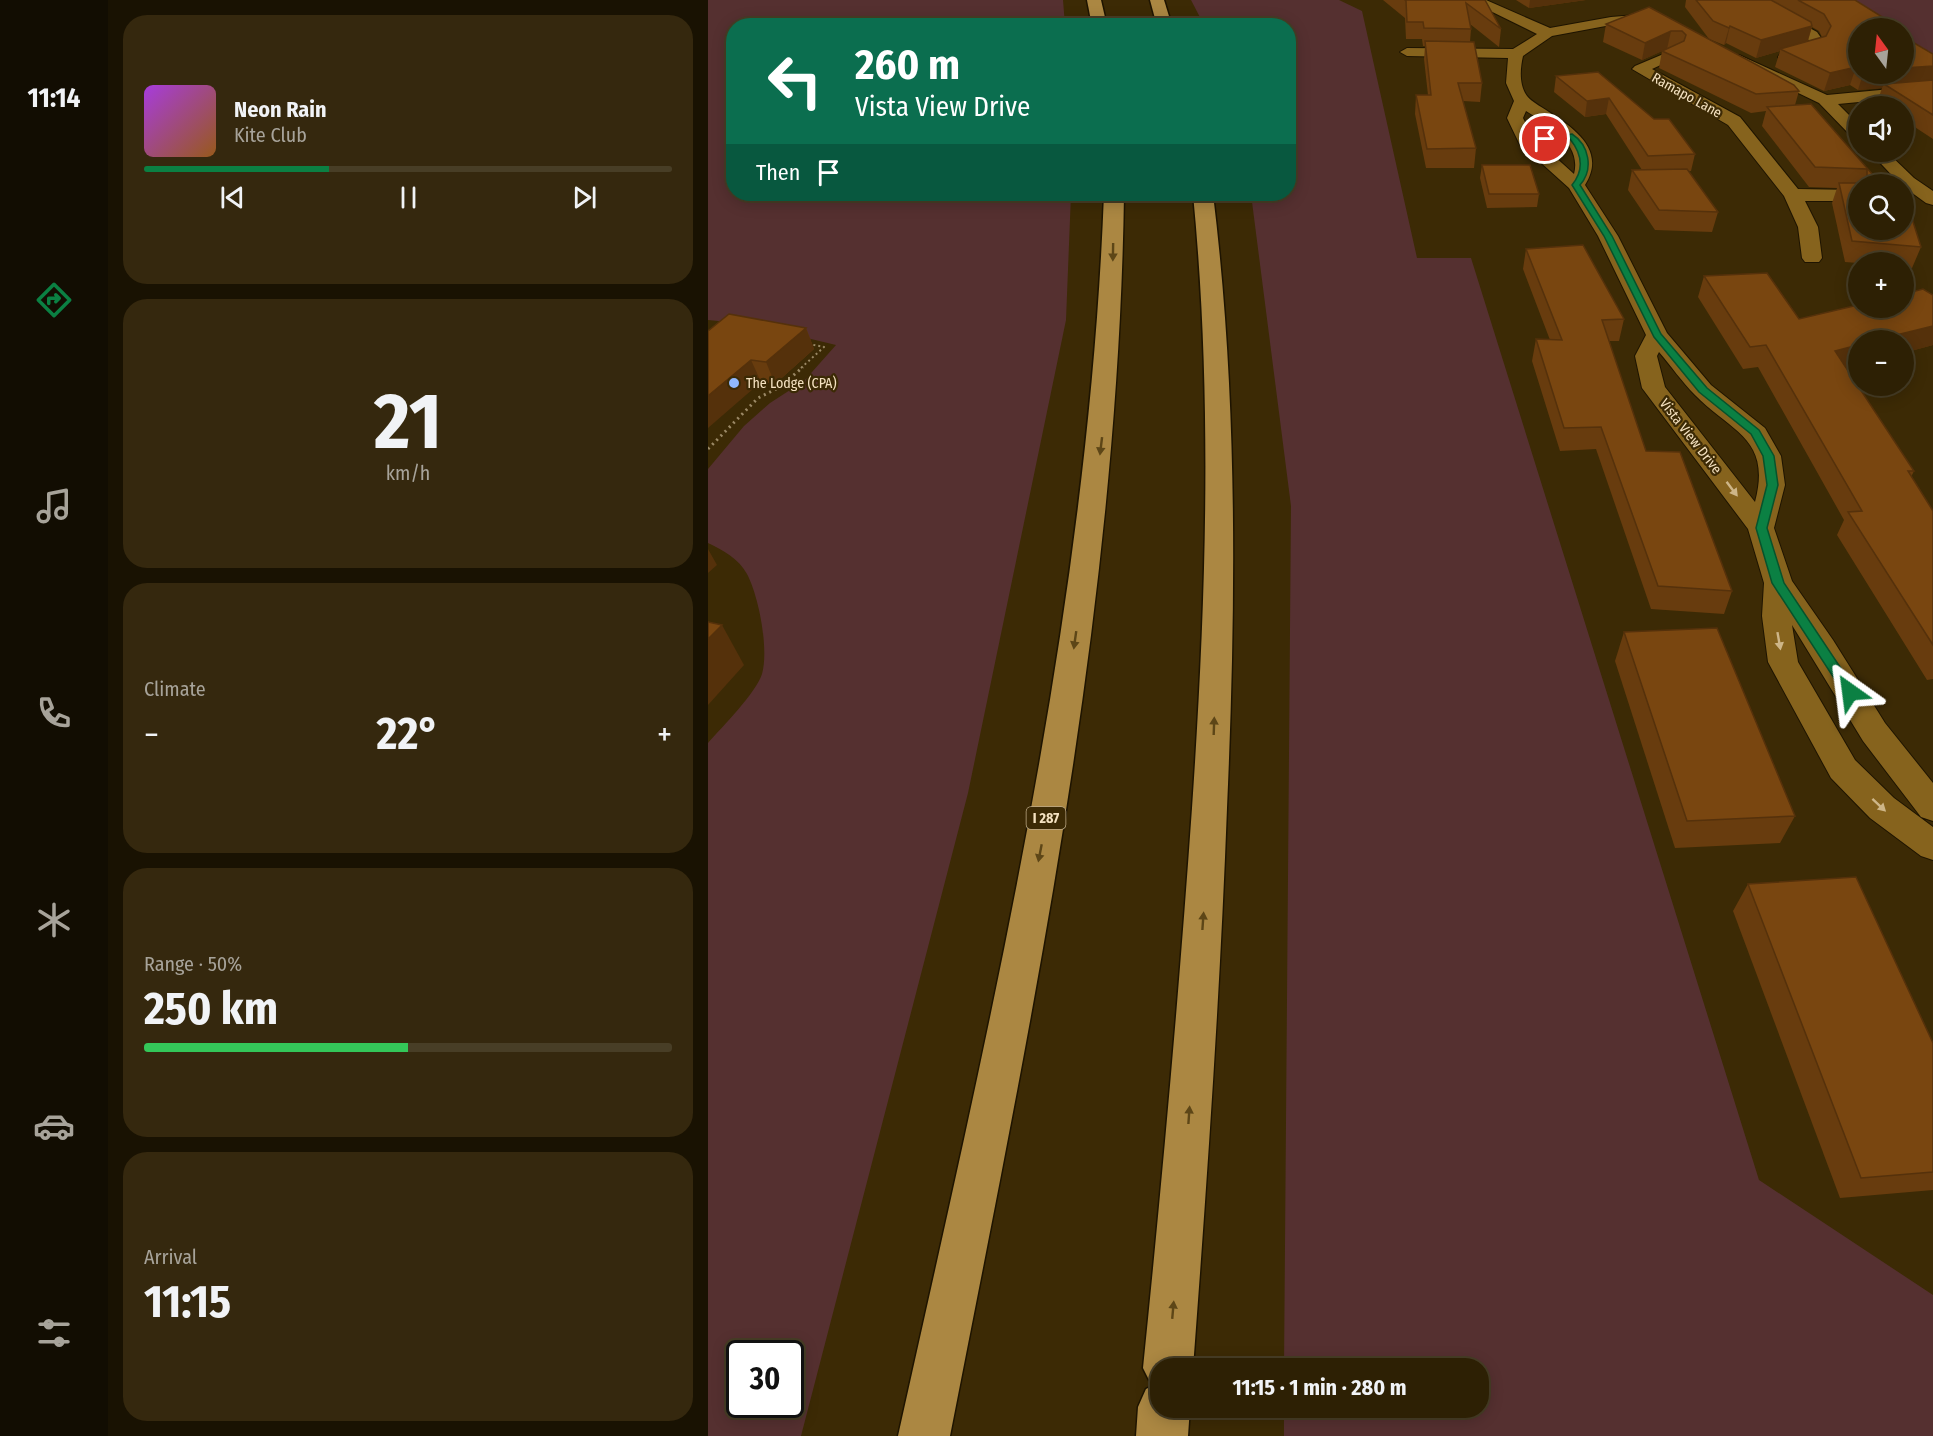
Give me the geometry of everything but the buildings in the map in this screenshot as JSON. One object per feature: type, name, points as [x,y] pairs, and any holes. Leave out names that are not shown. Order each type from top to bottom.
[{"type":"highway","points":[[1095,0],[1098,18]]},
{"type":"highway","points":[[1157,0],[1163,18]]},
{"type":"highway","name":"I 287","points":[[924,1436],[1019,963],[1053,783],[1076,639],[1103,427],[1112,292],[1114,201]]},
{"type":"highway","points":[[1169,1358],[1200,961],[1212,780],[1217,635],[1219,422],[1213,287],[1204,201]]},
{"type":"highway","points":[[1162,1436],[1163,1418]]},
{"type":"street","points":[[1475,0],[1548,33]]},
{"type":"street","points":[[1407,52],[1451,51],[1516,54],[1548,33],[1611,21],[1654,21],[1637,0]]},
{"type":"street","points":[[1748,0],[1812,36],[1817,42],[1815,48],[1755,65]]},
{"type":"street","points":[[1721,53],[1755,65],[1825,100],[1848,122]]},
{"type":"street","points":[[1516,54],[1513,75],[1522,101],[1572,137],[1583,150],[1585,166],[1582,178],[1576,185]]},
{"type":"street","name":"Ramapo Lane","points":[[1673,54],[1640,69],[1734,121],[1793,195],[1808,227],[1812,258]]},
{"type":"street","points":[[1825,100],[1933,90]]},
{"type":"street","points":[[1522,101],[1515,118],[1525,139],[1576,185],[1608,236],[1657,335],[1703,390],[1756,433],[1769,456],[1772,485],[1761,528]]},
{"type":"street","points":[[1815,115],[1839,113]]},
{"type":"street","name":"Ramapo Lane","points":[[1734,121],[1757,119]]},
{"type":"street","points":[[1525,139],[1572,137]]},
{"type":"street","points":[[1888,162],[1908,182],[1928,196]]},
{"type":"street","points":[[1793,195],[1848,195]]},
{"type":"street","name":"Vista View Drive","points":[[1657,335],[1646,356],[1654,388],[1761,528],[1778,583],[1822,647],[1874,732],[1933,807]]},
{"type":"street","name":"Vista View Drive","points":[[1778,583],[1776,616],[1784,662],[1833,753],[1843,769],[1882,808],[1933,846]]},
{"type":"path","points":[[708,449],[758,398],[780,387],[824,347],[802,343]]},
{"type":"shaded area","points":[[708,0],[1063,0],[1064,18],[726,18],[726,201],[1071,201],[1066,320],[968,793],[801,1436],[708,1436],[708,743],[738,710],[759,682],[764,663],[764,651],[759,609],[747,574],[735,559],[708,543],[708,469],[744,426],[770,403],[804,381],[836,345],[749,324],[708,320]]},
{"type":"shaded area","points":[[1191,0],[1339,0],[1362,11],[1417,258],[1471,258],[1759,1180],[1933,1295],[1933,1436],[1284,1436],[1284,1418],[1489,1418],[1489,1358],[1284,1358],[1291,506],[1252,201],[1296,201],[1296,18],[1200,18]]},
{"type":"shaded area","points":[[1834,0],[1933,0],[1933,63],[1914,51],[1914,18],[1862,18]]},
{"type":"place","name":"The Lodge (CPA)","points":[[734,383]]},
{"type":"route","points":[[1545,139],[1572,137],[1583,150],[1585,166],[1582,178],[1576,185],[1608,236],[1657,335],[1673,351],[1683,367],[1703,390],[1756,433],[1769,456],[1772,485],[1761,528],[1778,583],[1850,692]]}]
